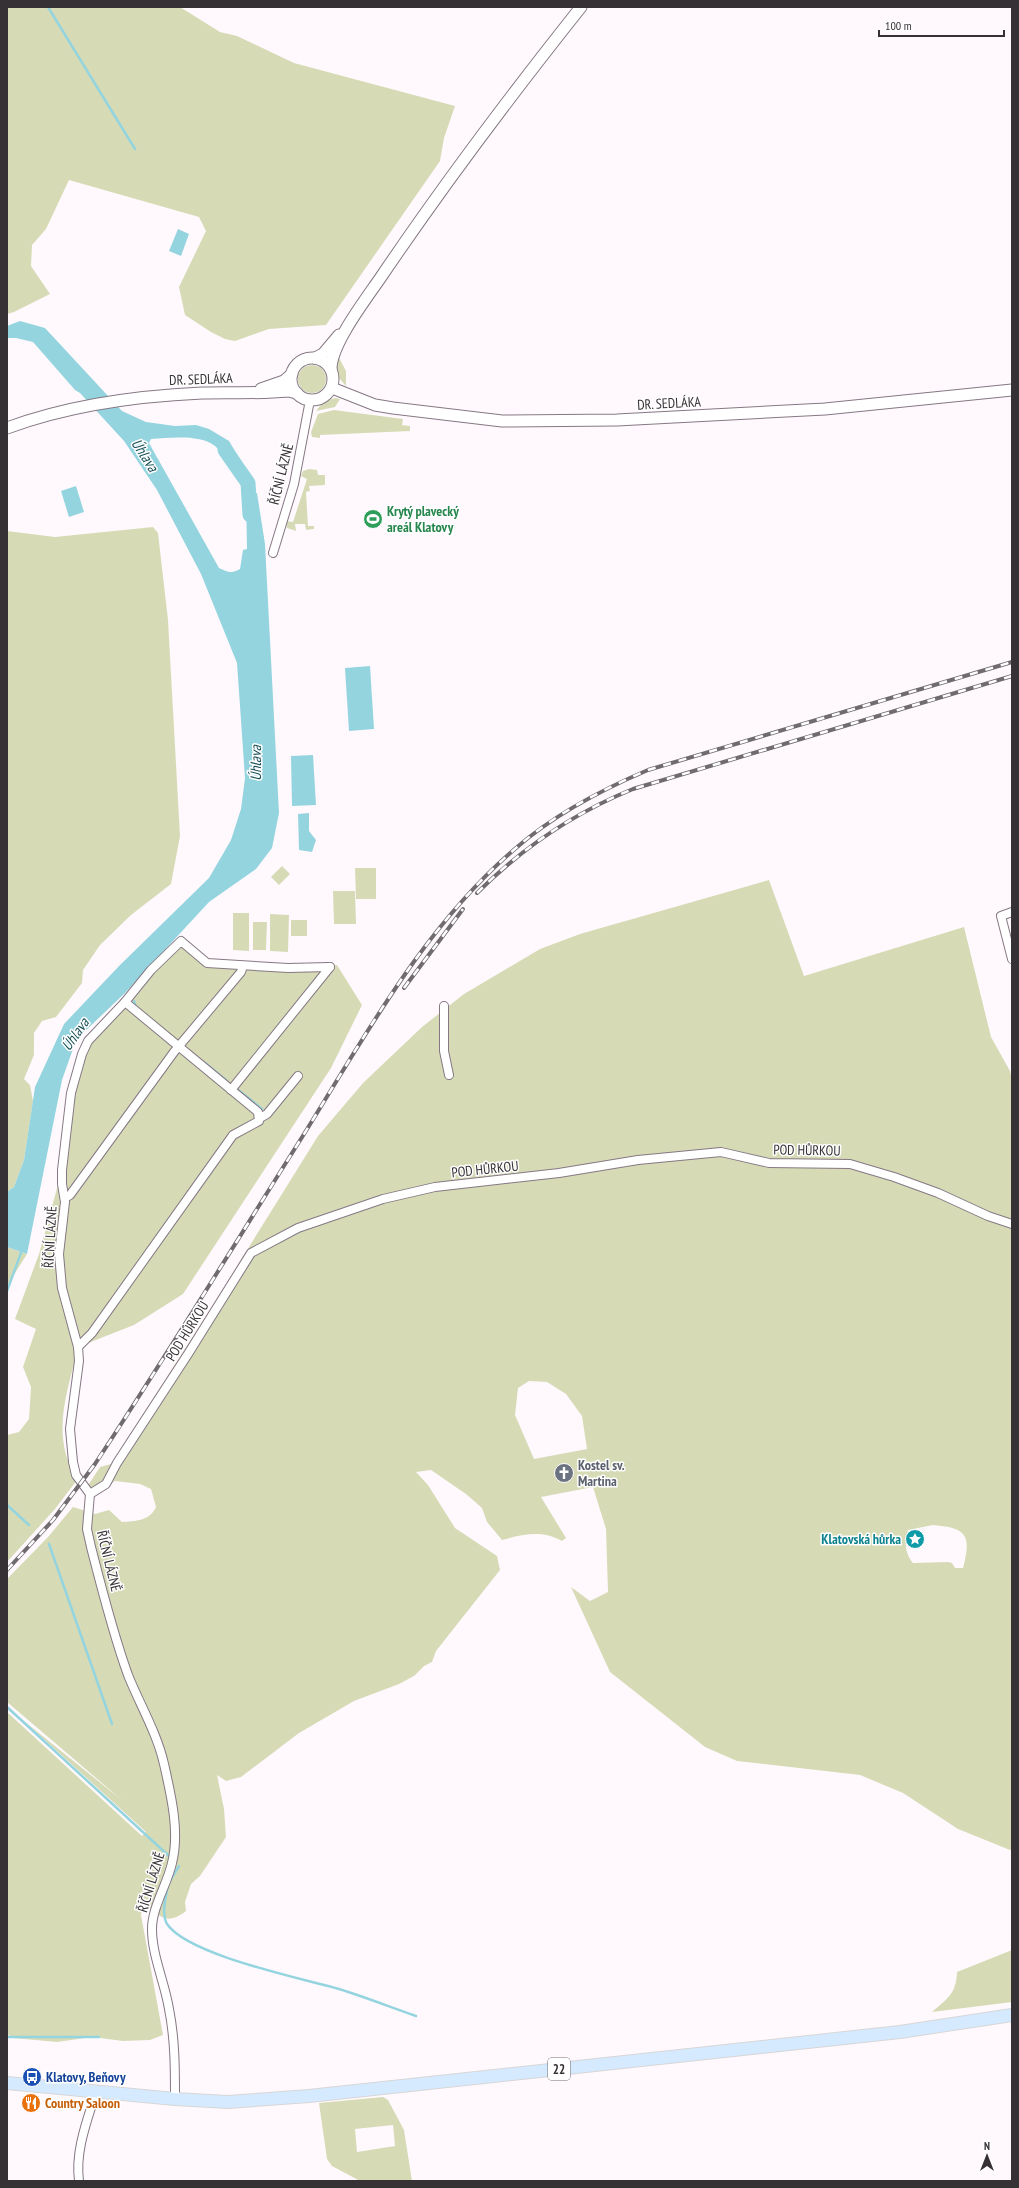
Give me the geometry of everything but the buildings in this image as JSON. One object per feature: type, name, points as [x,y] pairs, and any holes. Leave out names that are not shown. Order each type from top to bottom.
[{"type":"main road","points":[[331,369],[335,351],[350,323],[456,168],[581,7]]},
{"type":"main road","name":"DR. SEDLÁKA","points":[[250,392],[284,381],[292,374],[301,361],[315,358],[323,354],[350,323]]},
{"type":"main road","points":[[310,400],[320,398],[332,388],[334,378],[331,369],[324,362],[315,358]]},
{"type":"main road","points":[[292,374],[292,384],[297,393]]},
{"type":"main road","name":"DR. SEDLÁKA","points":[[332,388],[375,405],[393,408],[502,421],[543,422],[617,420],[825,409],[1012,390]]},
{"type":"main road","name":"DR. SEDLÁKA","points":[[7,428],[48,416],[107,402],[153,396],[250,392],[297,393],[310,400]]},
{"type":"main road","name":"22","points":[[7,2083],[174,2099],[228,2102],[309,2096],[900,2032],[1012,2015]]},
{"type":"street","name":"ŘÍČNÍ LÁZNĚ","points":[[273,553],[294,484],[310,400]]},
{"type":"street","points":[[1012,912],[1001,916],[1012,959]]},
{"type":"street","name":"ŘÍČNÍ LÁZNĚ","points":[[174,2099],[175,2051],[169,2008],[154,1948],[152,1929],[154,1915],[172,1864],[175,1848],[174,1823],[164,1763],[151,1725],[128,1675],[97,1570],[87,1528],[90,1494],[76,1475],[71,1435],[79,1360],[78,1347],[62,1288],[60,1268],[59,1254],[65,1198],[62,1184],[62,1170],[71,1093],[82,1054],[88,1041],[99,1027],[125,1002],[151,970],[181,941],[207,963],[244,966]]},
{"type":"street","points":[[65,1198],[70,1194],[174,1052],[179,1048],[241,972],[244,966],[330,967],[231,1090]]},
{"type":"street","points":[[125,1002],[258,1112],[260,1118]]},
{"type":"street","points":[[444,1006],[444,1051],[449,1075]]},
{"type":"street","points":[[78,1347],[92,1333],[233,1135],[259,1121],[260,1118],[267,1114],[298,1076]]},
{"type":"street","name":"POD HŮRKOU","points":[[90,1494],[106,1484],[117,1463],[188,1354],[251,1253],[279,1237],[317,1221],[383,1199],[435,1187],[559,1173],[638,1160],[721,1152],[769,1163],[850,1164],[894,1177],[938,1193],[988,1216],[1012,1224]]},
{"type":"street","points":[[79,2181],[78,2168],[84,2130],[96,2092]]},
{"type":"green space","points":[[7,7],[180,7],[220,32],[237,36],[294,63],[455,106],[444,138],[440,161],[326,325],[269,329],[235,341],[225,339],[211,332],[185,315],[179,287],[206,231],[199,217],[69,180],[46,229],[32,245],[31,266],[50,294],[7,314]]},
{"type":"green space","points":[[338,356],[346,371],[346,386],[338,376],[336,369]]},
{"type":"green space","points":[[312,365],[322,369],[326,379],[322,389],[312,393],[302,389],[298,379],[302,369]]},
{"type":"green space","points":[[335,398],[340,399],[335,407],[316,411],[323,402]]},
{"type":"green space","points":[[334,410],[403,419],[402,425],[410,426],[410,431],[320,435],[320,438],[312,437],[311,432],[318,414]]},
{"type":"green space","points":[[309,469],[317,470],[318,475],[325,475],[325,485],[309,486],[310,491],[306,492],[308,526],[314,526],[314,529],[306,530],[305,524],[295,524],[296,531],[287,528],[286,521],[293,522],[307,479],[301,476],[303,471]]},
{"type":"green space","points":[[153,527],[158,533],[168,620],[180,836],[171,884],[131,915],[100,945],[83,970],[82,983],[56,1017],[42,1021],[34,1033],[34,1055],[24,1079],[30,1085],[33,1101],[24,1160],[14,1187],[7,1192],[7,531],[55,537]]},
{"type":"green space","points":[[282,866],[290,874],[279,885],[271,877]]},
{"type":"green space","points":[[355,868],[376,868],[376,899],[356,899]]},
{"type":"green space","points":[[769,880],[804,976],[964,927],[991,1037],[1010,1071],[1012,1080],[1012,1849],[1010,1850],[958,1829],[903,1793],[860,1775],[737,1761],[705,1747],[610,1672],[571,1587],[590,1601],[608,1592],[606,1529],[593,1487],[541,1497],[566,1538],[562,1541],[540,1534],[518,1536],[502,1540],[487,1522],[482,1508],[466,1494],[431,1470],[416,1472],[428,1485],[455,1528],[497,1556],[500,1570],[436,1651],[432,1662],[424,1666],[414,1676],[399,1684],[354,1701],[299,1733],[241,1777],[226,1781],[217,1775],[224,1809],[226,1837],[200,1876],[191,1884],[185,1902],[186,1911],[179,1916],[168,1919],[163,1918],[143,1903],[141,1915],[163,2035],[150,2040],[123,2041],[92,2037],[57,2042],[13,2038],[7,2034],[7,1712],[142,1836],[146,1832],[24,1721],[123,1801],[7,1702],[7,1579],[48,1537],[73,1507],[95,1514],[109,1510],[122,1522],[146,1518],[153,1512],[156,1507],[151,1489],[140,1484],[115,1481],[99,1492],[87,1487],[100,1467],[111,1464],[206,1316],[318,1136],[363,1083],[422,1027],[464,994],[540,949],[580,934]],"holes":[[[529,1381],[547,1382],[566,1394],[582,1416],[587,1449],[534,1459],[515,1415],[518,1388]],[[933,1525],[953,1528],[964,1535],[967,1547],[963,1568],[955,1568],[952,1563],[948,1562],[913,1563],[910,1559],[906,1547],[908,1530]]]},
{"type":"green space","points":[[333,891],[355,891],[356,924],[334,924]]},
{"type":"green space","points":[[233,913],[249,913],[249,951],[233,950]]},
{"type":"green space","points":[[270,914],[289,915],[288,952],[270,951]]},
{"type":"green space","points":[[291,920],[307,920],[307,936],[291,936]]},
{"type":"green space","points":[[253,922],[267,922],[266,950],[253,950]]},
{"type":"green space","points":[[181,941],[207,963],[288,968],[337,965],[362,1005],[331,1068],[183,1294],[134,1325],[78,1347],[63,1414],[64,1447],[69,1463],[77,1480],[55,1509],[7,1562],[7,1435],[19,1432],[29,1419],[31,1387],[23,1367],[36,1329],[15,1319],[39,1254],[62,1170],[71,1093],[88,1041]]},
{"type":"green space","points":[[7,1247],[27,1254],[7,1286]]},
{"type":"green space","points":[[1012,1950],[1012,2002],[932,2012],[947,1999],[953,1991],[957,1972]]},
{"type":"green space","points":[[383,2097],[388,2100],[404,2130],[412,2181],[360,2181],[332,2166],[327,2159],[319,2103]],"holes":[[[393,2125],[395,2146],[357,2152],[355,2129]]]},
{"type":"water","points":[[178,229],[189,234],[181,256],[169,251]]},
{"type":"water","name":"Úhlava","points":[[20,321],[45,328],[122,411],[146,422],[175,426],[196,425],[209,429],[229,441],[241,461],[233,468],[215,446],[209,442],[193,438],[151,439],[149,443],[219,568],[232,572],[240,569],[243,550],[247,549],[246,494],[257,493],[265,544],[279,813],[272,848],[256,869],[209,902],[125,993],[81,1035],[74,1046],[62,1080],[27,1254],[7,1247],[7,1192],[14,1187],[24,1160],[35,1087],[64,1024],[120,965],[209,878],[231,840],[241,809],[245,778],[237,663],[201,574],[157,490],[124,441],[80,393],[75,390],[33,342],[16,338],[7,338],[7,326]]},
{"type":"water","points":[[76,486],[84,512],[69,517],[61,491]]},
{"type":"water","points":[[370,666],[374,729],[349,731],[345,668]]},
{"type":"water","points":[[313,755],[316,805],[292,806],[291,756]]},
{"type":"water","points":[[309,813],[309,831],[316,840],[312,852],[299,850],[298,814]]},
{"type":"waterway","points":[[48,7],[135,149]]},
{"type":"waterway","points":[[225,450],[248,483],[250,515]]},
{"type":"waterway","points":[[134,1001],[136,1007]]},
{"type":"waterway","points":[[205,1063],[227,1081]]},
{"type":"waterway","points":[[237,1089],[262,1109]]},
{"type":"waterway","points":[[7,1291],[22,1250]]},
{"type":"waterway","points":[[7,1505],[29,1525]]},
{"type":"waterway","points":[[49,1544],[112,1724]]},
{"type":"waterway","points":[[7,1707],[170,1857]]},
{"type":"waterway","points":[[170,1881],[179,1866]]},
{"type":"waterway","points":[[168,1885],[164,1910],[165,1920],[167,1924],[179,1935],[197,1946],[246,1964],[339,1989],[416,2016]]},
{"type":"waterway","points":[[7,2037],[99,2037]]},
{"type":"railway","points":[[7,1570],[53,1520],[95,1464],[299,1142],[371,1025],[423,949],[452,913],[483,879],[516,848],[546,824],[579,804],[648,770],[1012,662]]},
{"type":"railway","points":[[477,893],[512,861],[550,833],[590,809],[633,789],[1012,676]]},
{"type":"railway","points":[[404,988],[463,909]]},
{"type":"place","name":"Krytý plavecký areál Klatovy","points":[[373,519]]},
{"type":"place","name":"Kostel sv. Martina","points":[[564,1473]]},
{"type":"place","name":"Klatovská hůrka","points":[[915,1539]]},
{"type":"place","name":"Klatovy, Beňovy","points":[[32,2077]]},
{"type":"place","name":"Country Saloon","points":[[31,2103]]}]
